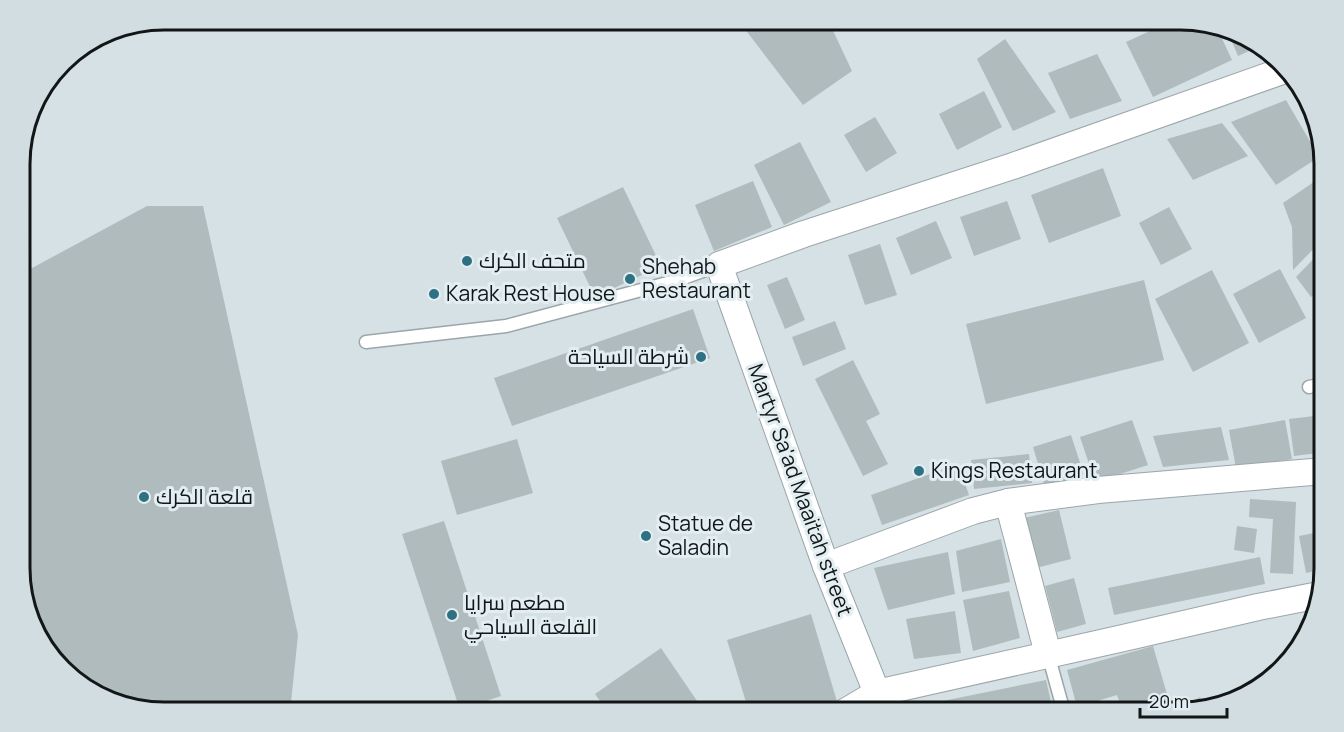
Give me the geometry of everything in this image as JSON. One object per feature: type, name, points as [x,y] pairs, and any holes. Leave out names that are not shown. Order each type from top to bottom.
[{"type":"street","points":[[719,265],[804,234],[1012,166],[1278,73]]},
{"type":"street","name":"Martyr Sa'ad Maaitah street","points":[[719,265],[826,566],[882,702]]},
{"type":"street","points":[[826,566],[973,511],[1008,502],[1098,490],[1314,472]]},
{"type":"street","points":[[1008,502],[1048,654]]},
{"type":"street","points":[[885,702],[1048,654],[1310,597]]},
{"type":"lane","points":[[366,342],[506,326],[675,282],[719,265]]},
{"type":"lane","points":[[1309,387],[1314,386]]},
{"type":"lane","points":[[1048,654],[1061,702]]},
{"type":"building","points":[[746,30],[833,30],[852,71],[803,105]]},
{"type":"building","points":[[1152,30],[1197,31],[1221,37],[1232,60],[1153,97],[1126,42]]},
{"type":"building","points":[[1005,39],[1056,112],[1013,131],[977,59]]},
{"type":"building","points":[[1232,41],[1250,50],[1238,56]]},
{"type":"building","points":[[1097,54],[1122,101],[1070,119],[1048,73]]},
{"type":"building","points":[[984,91],[1002,127],[957,150],[939,114]]},
{"type":"building","points":[[1286,100],[1313,146],[1314,160],[1276,185],[1231,122]]},
{"type":"building","points":[[875,117],[897,153],[866,172],[844,135]]},
{"type":"building","points":[[1222,123],[1248,156],[1193,180],[1167,139]]},
{"type":"building","points":[[800,142],[831,202],[784,225],[754,165]]},
{"type":"building","points":[[1103,168],[1121,216],[1049,243],[1031,195]]},
{"type":"building","points":[[753,181],[772,227],[714,251],[695,205]]},
{"type":"building","points":[[1314,182],[1314,248],[1293,270],[1292,227],[1283,203]]},
{"type":"building","points":[[623,187],[661,266],[595,297],[557,218]]},
{"type":"building","points":[[1007,201],[1021,239],[974,256],[960,217]]},
{"type":"building","name":"قلعة الكرك","points":[[147,206],[203,206],[298,635],[291,702],[164,702],[130,697],[105,688],[76,669],[53,642],[37,611],[31,585],[30,269]]},
{"type":"building","points":[[1169,207],[1192,249],[1161,265],[1139,223]]},
{"type":"building","points":[[936,221],[952,258],[911,275],[896,238]]},
{"type":"building","points":[[880,244],[897,295],[865,305],[848,255]]},
{"type":"building","points":[[1314,258],[1314,295],[1311,297],[1296,277]]},
{"type":"building","points":[[1280,269],[1306,318],[1259,343],[1233,294]]},
{"type":"building","points":[[1212,270],[1249,343],[1193,372],[1155,299]]},
{"type":"building","points":[[787,277],[805,320],[785,329],[767,285]]},
{"type":"building","points":[[1144,280],[1164,360],[986,404],[966,324]]},
{"type":"building","points":[[693,309],[710,358],[512,426],[494,378]]},
{"type":"building","points":[[835,321],[846,349],[803,366],[792,337]]},
{"type":"building","points":[[853,360],[880,414],[866,421],[888,464],[863,476],[815,379]]},
{"type":"building","points":[[1314,416],[1314,454],[1294,456],[1289,419]]},
{"type":"building","points":[[1132,420],[1148,465],[1095,482],[1080,437]]},
{"type":"building","points":[[1285,420],[1292,459],[1236,468],[1229,430]]},
{"type":"building","points":[[1221,427],[1229,460],[1163,467],[1153,436]]},
{"type":"building","points":[[1071,435],[1084,475],[1045,487],[1033,447]]},
{"type":"building","points":[[517,439],[533,493],[457,515],[441,461]]},
{"type":"building","points":[[1029,454],[1032,483],[974,489],[971,460]]},
{"type":"building","points":[[958,464],[969,495],[882,525],[871,495]]},
{"type":"building","points":[[1250,499],[1296,502],[1293,574],[1270,573],[1273,519],[1249,517]]},
{"type":"building","points":[[1059,510],[1071,559],[1032,569],[1020,519]]},
{"type":"building","name":"مطعم سرايا القلعة السياحي","points":[[444,521],[501,696],[483,702],[457,702],[402,534]]},
{"type":"building","points":[[1237,526],[1257,529],[1254,553],[1234,550]]},
{"type":"building","points":[[1314,533],[1314,571],[1306,573],[1299,536]]},
{"type":"building","points":[[1001,539],[1010,582],[962,592],[956,551]]},
{"type":"building","points":[[948,552],[955,594],[888,610],[874,568]]},
{"type":"building","points":[[1260,557],[1265,584],[1114,615],[1108,588]]},
{"type":"building","points":[[1074,578],[1086,624],[1057,632],[1045,586]]},
{"type":"building","points":[[1009,591],[1020,638],[973,651],[963,600]]},
{"type":"building","points":[[955,611],[961,653],[914,659],[906,619]]},
{"type":"building","points":[[811,614],[837,702],[746,702],[727,640]]},
{"type":"building","points":[[1153,646],[1169,701],[1119,702],[1117,695],[1094,702],[1076,702],[1067,670]]},
{"type":"building","points":[[661,648],[697,701],[601,702],[595,694]]},
{"type":"building","points":[[1046,680],[1051,702],[938,702]]},
{"type":"place","name":"متحف الكرك","points":[[467,261]]},
{"type":"place","name":"Shehab Restaurant","points":[[630,279]]},
{"type":"place","name":"Karak Rest House","points":[[434,294]]},
{"type":"place","name":"شرطة السياحة","points":[[701,357]]},
{"type":"place","name":"Kings Restaurant","points":[[919,471]]},
{"type":"place","name":"قلعة الكرك","points":[[144,497]]},
{"type":"place","name":"Statue de Saladin","points":[[646,536]]},
{"type":"place","name":"مطعم سرايا القلعة السياحي","points":[[452,615]]}]
